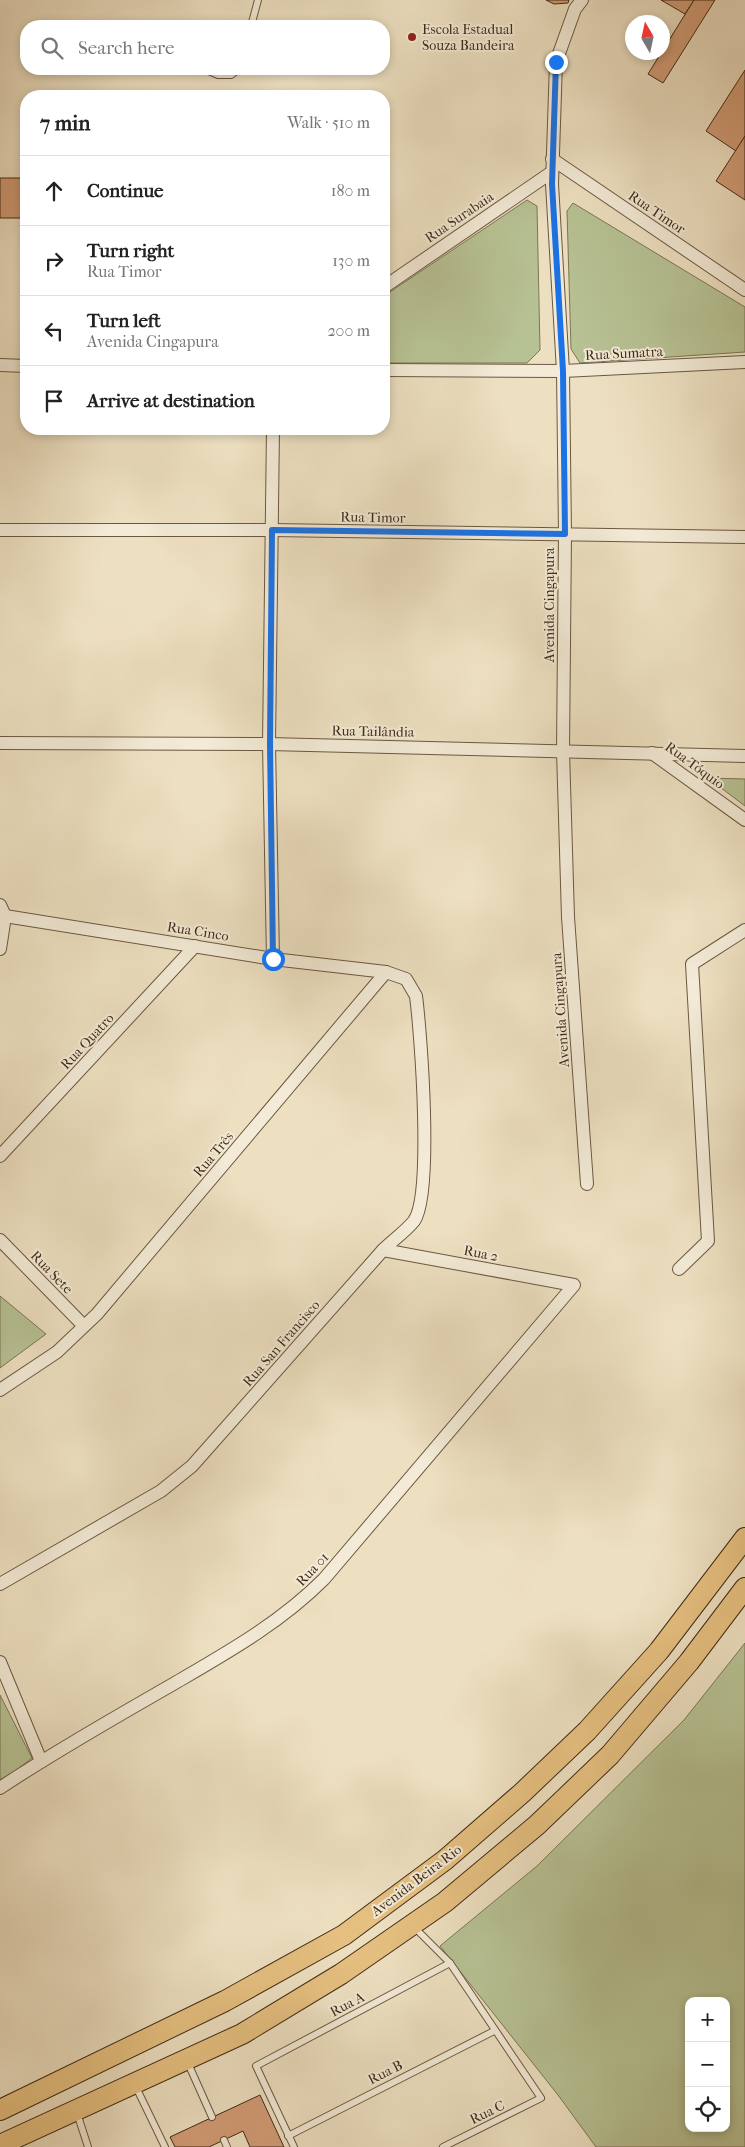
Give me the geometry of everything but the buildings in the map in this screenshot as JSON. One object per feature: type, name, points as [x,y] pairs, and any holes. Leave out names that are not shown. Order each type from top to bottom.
[{"type":"main road","name":"Avenida Beira Rio","points":[[0,2110],[226,2001],[344,1935],[445,1860],[522,1793],[587,1731],[659,1651],[745,1538]]},
{"type":"main road","points":[[0,2145],[251,2029],[340,1974],[445,1902],[537,1825],[610,1755],[689,1662],[745,1588]]},
{"type":"main road","points":[[58,2083],[68,2085],[75,2093],[76,2103],[74,2111]]},
{"type":"street","name":"Avenida Cingapura","points":[[582,0],[575,9],[556,62],[552,172],[563,371],[565,534],[563,750],[568,917],[587,1184]]},
{"type":"street","name":"Rua Timor","points":[[552,159],[745,290]]},
{"type":"street","name":"Rua Surabaia","points":[[390,284],[552,172]]},
{"type":"street","name":"Rua Sumatra","points":[[390,370],[563,371],[745,362]]},
{"type":"street","points":[[0,365],[20,366]]},
{"type":"street","points":[[273,435],[270,744],[273,959]]},
{"type":"street","name":"Rua Timor","points":[[0,530],[272,530],[745,537]]},
{"type":"street","name":"Rua Tailândia","points":[[0,743],[270,744],[745,756]]},
{"type":"street","name":"Rua Tóquio","points":[[652,753],[745,820]]},
{"type":"street","points":[[0,949],[3,911]]},
{"type":"street","name":"Rua Cinco","points":[[3,911],[273,959],[386,972]]},
{"type":"street","points":[[679,1269],[708,1241],[692,964],[742,931]]},
{"type":"street","name":"Rua Quatro","points":[[0,1156],[195,946]]},
{"type":"street","name":"Rua San Francisco","points":[[0,1584],[161,1491],[192,1466],[383,1250],[414,1220],[422,1200],[424,1127],[420,1025],[416,996],[406,979],[386,972]]},
{"type":"street","name":"Rua Três","points":[[0,1390],[57,1352],[83,1325],[97,1314],[386,972]]},
{"type":"street","name":"Rua Sete","points":[[0,1240],[83,1325]]},
{"type":"street","name":"Rua 2","points":[[383,1250],[574,1285]]},
{"type":"street","name":"Rua 01","points":[[0,1788],[41,1760],[243,1644],[303,1600],[330,1572],[574,1285]]},
{"type":"street","points":[[0,1662],[41,1760]]},
{"type":"lane","points":[[253,20],[258,0]]},
{"type":"lane","points":[[218,75],[232,75]]},
{"type":"lane","points":[[412,1925],[450,1963],[494,2031]]},
{"type":"lane","name":"Rua A","points":[[288,2136],[256,2066],[450,1963]]},
{"type":"lane","name":"Rua C","points":[[443,2147],[541,2098],[494,2031]]},
{"type":"lane","name":"Rua B","points":[[288,2136],[494,2031]]},
{"type":"lane","points":[[186,2060],[212,2117]]},
{"type":"lane","points":[[135,2083],[165,2147]]},
{"type":"lane","points":[[74,2111],[88,2147]]},
{"type":"lane","points":[[288,2136],[294,2147]]},
{"type":"lane","points":[[224,2140],[227,2147]]},
{"type":"green space","points":[[527,200],[537,206],[540,350],[527,363],[390,363],[390,292]]},
{"type":"green space","points":[[573,203],[745,307],[745,352],[580,363],[571,349],[567,211]]},
{"type":"green space","points":[[708,778],[745,779],[745,806]]},
{"type":"green space","points":[[0,1296],[46,1334],[0,1368]]},
{"type":"green space","points":[[745,1643],[745,2147],[596,2147],[558,2095],[440,1946],[537,1866],[684,1720]]},
{"type":"green space","points":[[0,1695],[32,1758],[0,1783]]},
{"type":"place","name":"Escola Estadual Souza Bandeira","points":[[412,37]]},
{"type":"route","points":[[273,959],[270,744],[272,530],[565,534],[563,371],[552,184],[556,62]]}]
